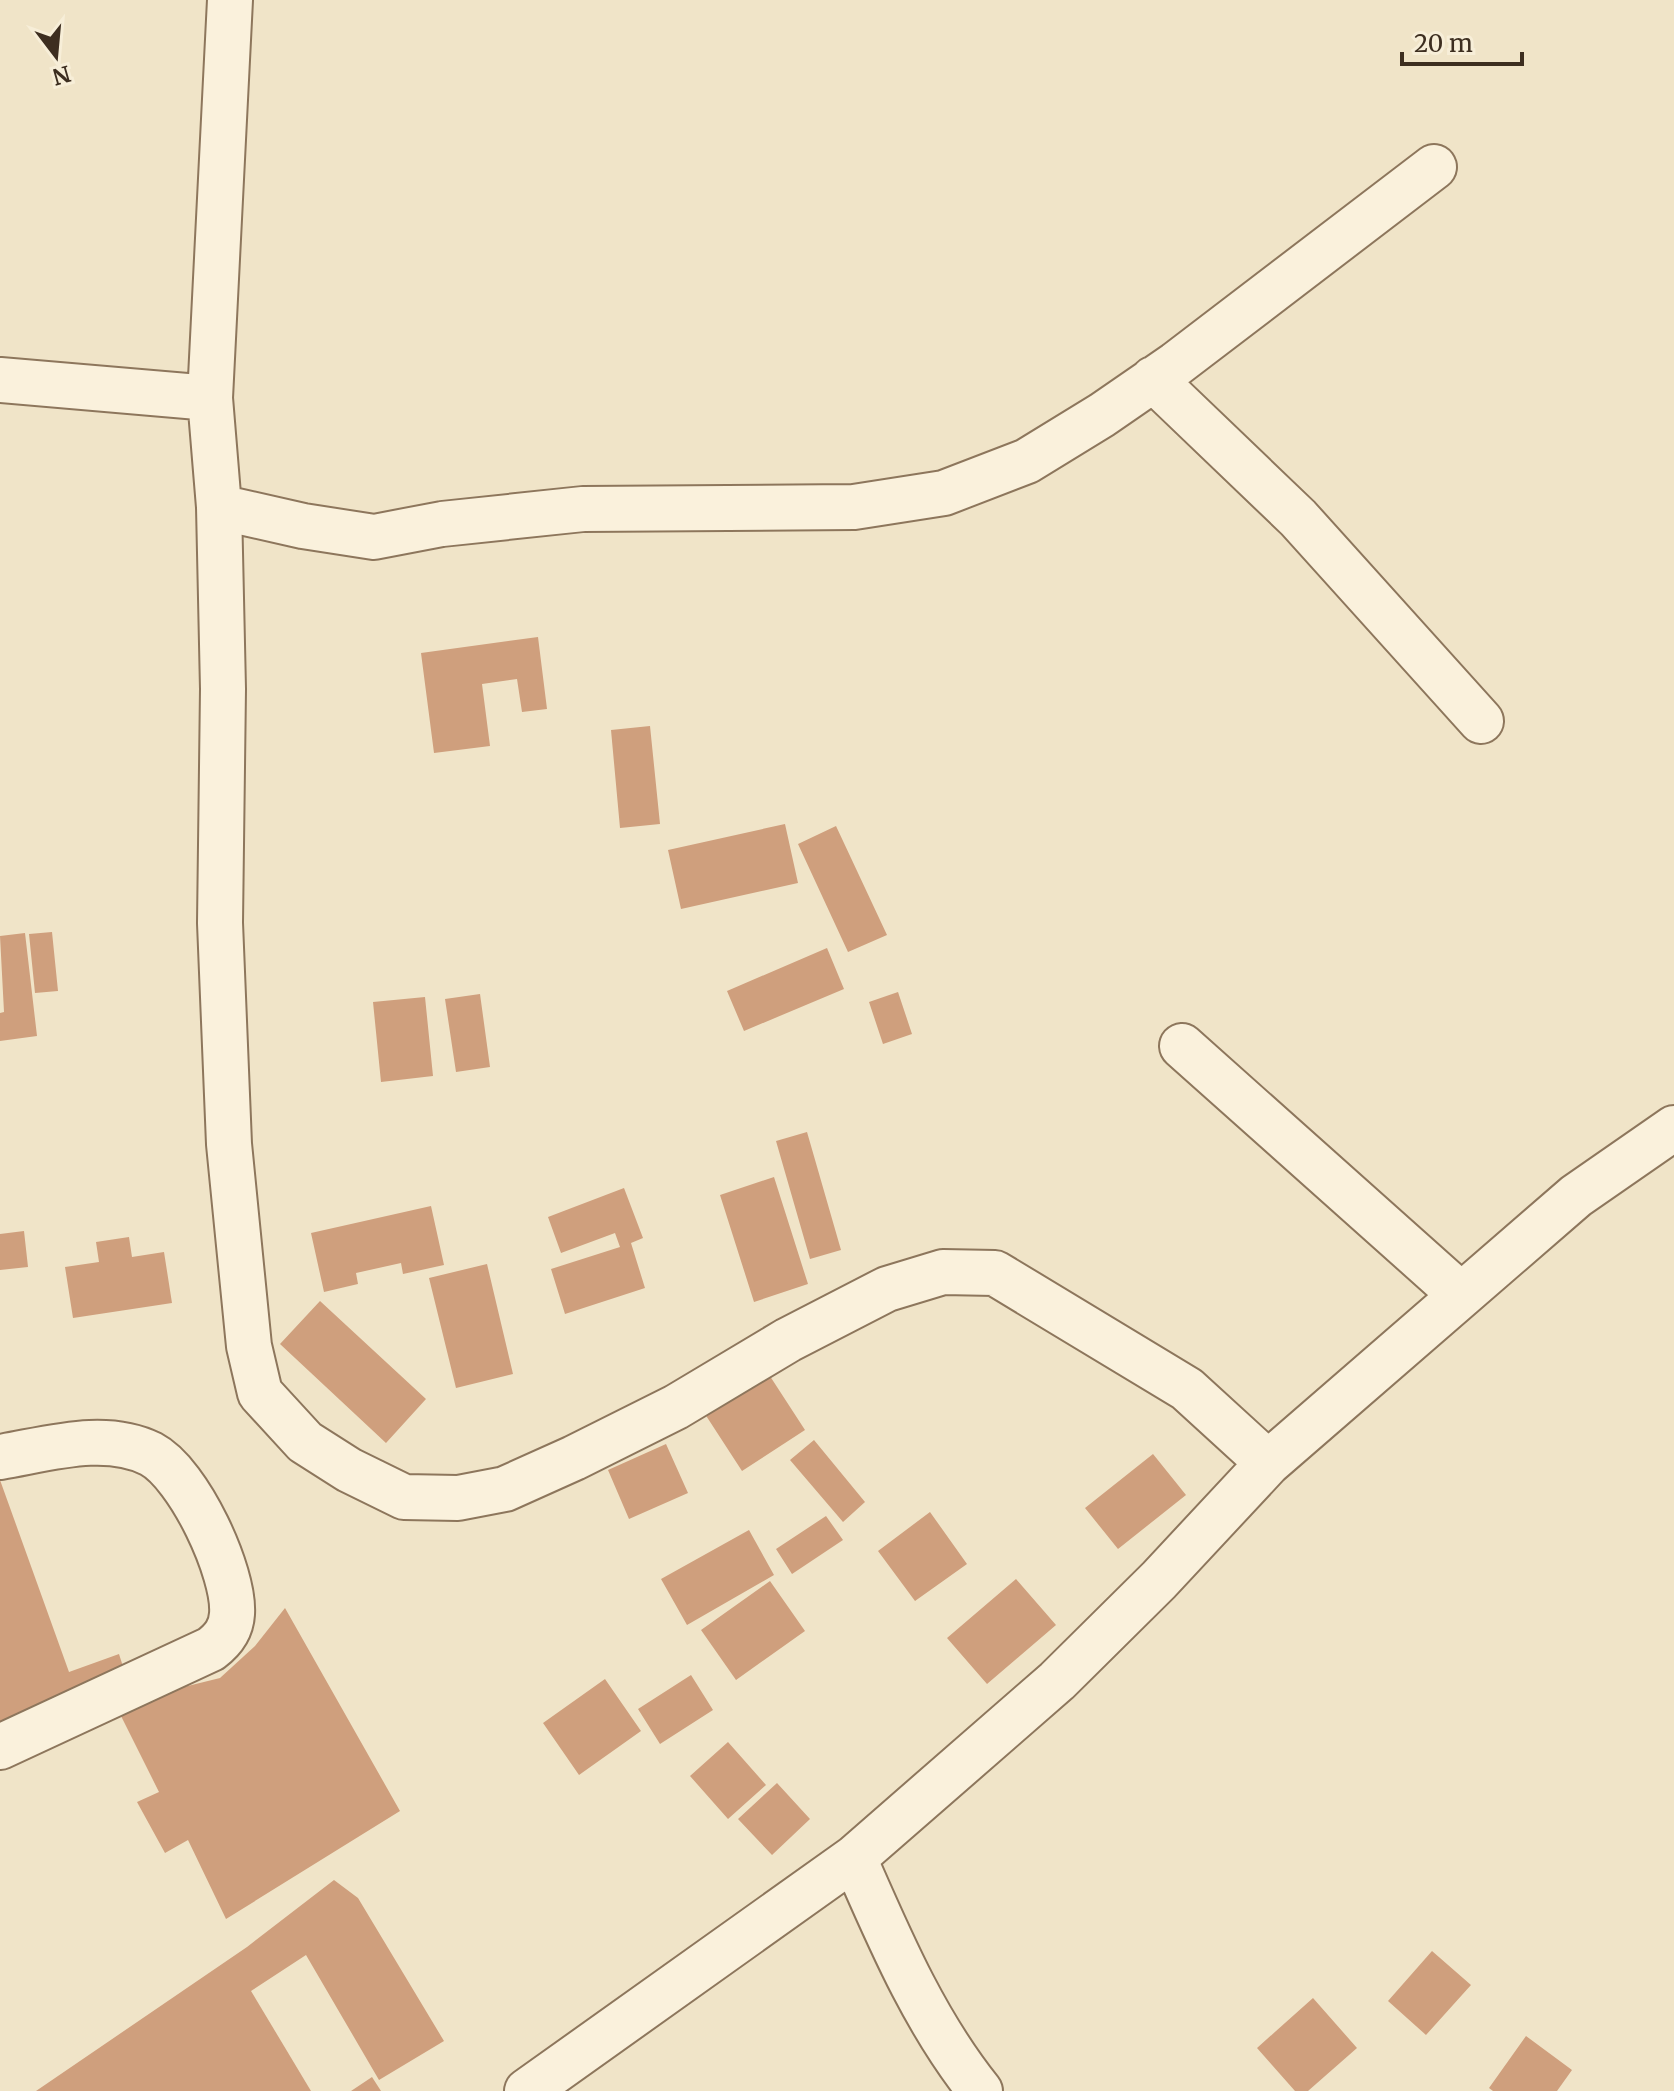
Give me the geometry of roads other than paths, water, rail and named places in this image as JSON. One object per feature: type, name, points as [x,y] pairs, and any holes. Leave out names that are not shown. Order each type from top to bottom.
[{"type":"street","points":[[230,0],[210,398],[219,507],[223,689],[220,939],[230,1159],[249,1346],[260,1393],[305,1442],[349,1470],[404,1497],[458,1498],[505,1489],[676,1407],[788,1340],[887,1289],[943,1272],[995,1273],[1187,1389],[1268,1463]]},
{"type":"street","points":[[219,507],[303,526],[374,537],[442,524],[583,509],[854,507],[944,493],[1027,461],[1153,379],[1434,167]]},
{"type":"street","points":[[1153,379],[1298,518],[1481,721]]},
{"type":"street","points":[[0,380],[210,398]]},
{"type":"street","points":[[1182,1046],[1461,1295]]},
{"type":"street","points":[[527,2091],[854,1858],[1057,1681],[1159,1580],[1268,1463],[1576,1196],[1674,1128]]},
{"type":"street","points":[[0,1457],[88,1442],[127,1447],[153,1455],[172,1472],[206,1527],[231,1583],[232,1617],[225,1638],[211,1649],[0,1747]]},
{"type":"street","points":[[854,1858],[917,1997],[952,2055],[980,2091]]}]
